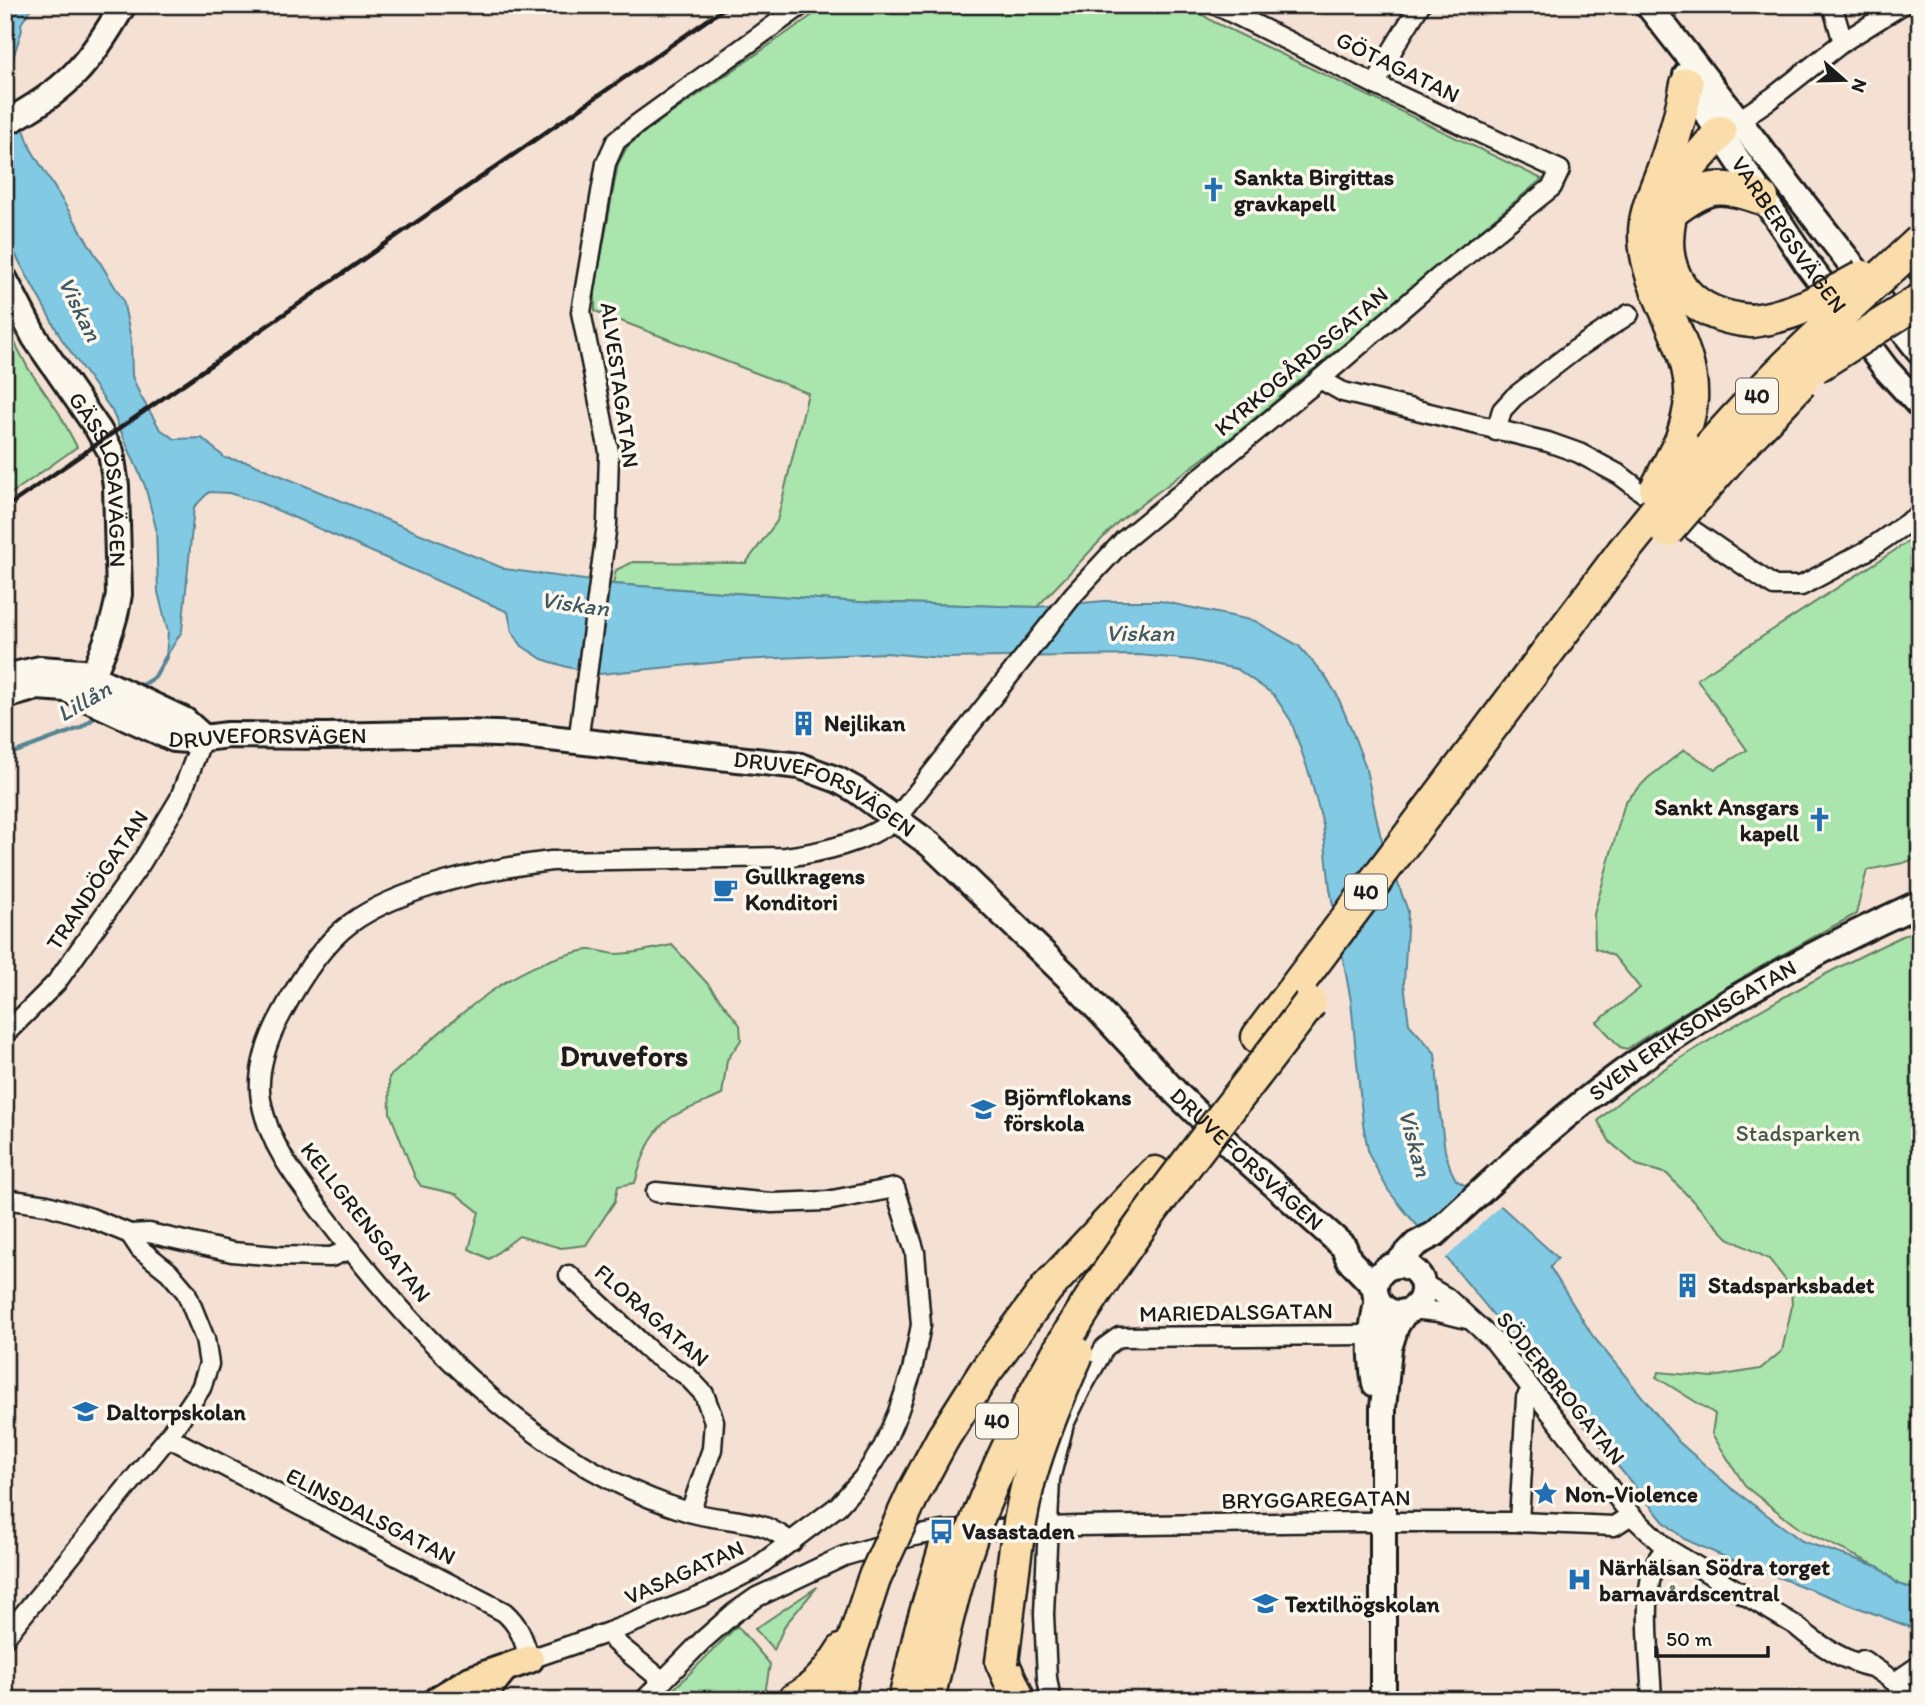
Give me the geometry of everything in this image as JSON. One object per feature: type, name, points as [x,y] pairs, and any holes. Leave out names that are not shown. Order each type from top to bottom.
[{"type":"highway","points":[[1631,559],[1681,441],[1691,397],[1684,354],[1651,276],[1645,232],[1651,200],[1665,166],[1682,111],[1687,84]]},
{"type":"highway","points":[[1665,166],[1681,148],[1700,134],[1729,127]]},
{"type":"highway","points":[[1729,127],[1677,186],[1666,229],[1670,270],[1678,285],[1691,299],[1720,316],[1752,321],[1776,318],[1818,302],[1917,253]]},
{"type":"highway","points":[[1670,214],[1697,193],[1711,189],[1734,189],[1762,198]]},
{"type":"highway","name":"40","points":[[1631,559],[1695,497],[1917,253]]},
{"type":"highway","name":"40","points":[[928,1700],[963,1561],[1013,1437],[1044,1377],[1166,1175],[1258,1037],[1330,959],[1631,559],[1679,482],[1751,402],[1816,337],[1917,253]]},
{"type":"highway","points":[[1815,367],[1920,300]]},
{"type":"highway","name":"40","points":[[905,1700],[942,1557],[994,1428],[1023,1370],[1063,1304],[1166,1175],[1310,1003],[1330,959]]},
{"type":"highway","points":[[838,1700],[842,1677],[874,1580],[925,1470],[943,1438],[985,1372],[1046,1287],[1166,1175]]},
{"type":"highway","points":[[997,1700],[1021,1518],[1040,1443],[1083,1341],[1166,1175]]},
{"type":"highway","points":[[793,1700],[816,1685],[830,1670],[857,1628]]},
{"type":"highway","points":[[1002,1662],[1019,1700]]},
{"type":"main road","points":[[437,1700],[470,1680],[530,1659]]},
{"type":"main road","points":[[486,1700],[490,1686],[503,1670]]},
{"type":"street","points":[[5,123],[32,109],[78,73],[108,32],[123,5]]},
{"type":"street","name":"ALVESTAGATAN","points":[[578,742],[607,524],[609,452],[581,312],[606,163],[616,141],[802,5]]},
{"type":"street","name":"GÖTAGATAN","points":[[1216,5],[1376,85],[1560,170]]},
{"type":"street","points":[[1376,85],[1393,49],[1420,5]]},
{"type":"street","name":"VARBERGSVÄGEN","points":[[1648,5],[1683,50],[1729,127],[1762,198],[1886,369],[1920,406]]},
{"type":"street","points":[[1832,5],[1843,42]]},
{"type":"street","points":[[1729,127],[1843,42],[1902,5]]},
{"type":"street","name":"VARBERGSVÄGEN","points":[[1683,50],[1687,84],[1729,127],[1920,352]]},
{"type":"street","name":"KYRKOGÅRDSGATAN","points":[[895,820],[1074,594],[1123,541],[1439,277],[1552,187],[1560,170]]},
{"type":"street","name":"GÄSSLÖSAVÄGEN","points":[[5,279],[35,338],[98,429],[113,460],[119,594],[97,690]]},
{"type":"street","points":[[1496,431],[1502,410],[1514,397],[1575,350],[1629,314]]},
{"type":"street","points":[[1320,379],[1343,392],[1548,442],[1579,453],[1602,464],[1774,586],[1801,586],[1868,550],[1920,514]]},
{"type":"street","points":[[5,677],[40,669],[82,672],[97,690]]},
{"type":"street","points":[[5,696],[37,687],[97,690]]},
{"type":"street","name":"DRUVEFORSVÄGEN","points":[[97,690],[144,713],[174,739],[466,733],[523,735],[800,766],[838,780],[856,790],[931,845],[989,900],[1069,977],[1196,1113],[1344,1247],[1349,1260],[1377,1293]]},
{"type":"street","name":"TRANDÖGATAN","points":[[5,1034],[56,983],[141,863],[179,800],[203,737]]},
{"type":"street","name":"KELLGRENSGATAN","points":[[792,1542],[764,1527],[690,1512],[595,1471],[529,1428],[490,1398],[433,1344],[351,1250],[297,1180],[281,1155],[268,1124],[260,1099],[261,1069],[273,1030],[295,988],[325,948],[349,924],[376,907],[449,881],[521,864],[551,861],[786,858],[822,853],[883,829],[895,820]]},
{"type":"street","name":"SVEN ERIKSONSGATAN","points":[[1434,1234],[1541,1137],[1599,1090],[1698,1021],[1804,961],[1920,903]]},
{"type":"street","name":"VASAGATAN","points":[[530,1659],[610,1632],[704,1595],[753,1570],[792,1542],[838,1506],[863,1478],[883,1447],[912,1371],[921,1325],[919,1282],[915,1252],[895,1188],[827,1201],[772,1203],[656,1192]]},
{"type":"street","points":[[5,1199],[47,1205],[92,1217],[130,1234],[149,1233],[232,1252],[331,1257],[351,1250]]},
{"type":"street","points":[[5,1637],[168,1437],[201,1388],[209,1364],[205,1339],[186,1292],[169,1272],[140,1249],[130,1234]]},
{"type":"street","points":[[1383,1408],[1376,1393],[1371,1360],[1362,1335],[1382,1272],[1395,1265],[1416,1244],[1434,1234]]},
{"type":"street","points":[[1384,1699],[1383,1408],[1389,1348],[1396,1326],[1421,1297],[1421,1280],[1434,1234]]},
{"type":"street","name":"DRUVEFORSVÄGEN","points":[[1344,1247],[1354,1248],[1395,1265]]},
{"type":"street","points":[[1395,1265],[1412,1269],[1421,1280]]},
{"type":"street","name":"FLORAGATAN","points":[[569,1275],[652,1353],[687,1376],[704,1394],[714,1421],[712,1449],[690,1512]]},
{"type":"street","name":"SÖDERBROGATAN","points":[[1421,1280],[1474,1321],[1494,1341],[1631,1515],[1666,1548],[1795,1625],[1808,1637],[1856,1664],[1871,1667],[1895,1682],[1912,1700]]},
{"type":"street","points":[[1377,1293],[1390,1310],[1408,1310]]},
{"type":"street","name":"SÖDERBROGATAN","points":[[1408,1310],[1439,1312],[1474,1321]]},
{"type":"street","name":"MARIEDALSGATAN","points":[[1049,1479],[1064,1424],[1081,1389],[1105,1347],[1119,1337],[1362,1335]]},
{"type":"street","points":[[1519,1522],[1526,1398],[1532,1390]]},
{"type":"street","name":"ELINSDALSGATAN","points":[[168,1437],[504,1612],[523,1635],[530,1659]]},
{"type":"street","points":[[1049,1479],[1044,1614],[1047,1678],[1051,1700]]},
{"type":"street","points":[[998,1528],[1038,1498],[1049,1479]]},
{"type":"street","name":"BRYGGAREGATAN","points":[[644,1700],[702,1641],[757,1597],[844,1556],[942,1531],[1383,1522],[1519,1522],[1614,1526],[1631,1515]]},
{"type":"street","points":[[1652,1700],[1649,1596],[1655,1562],[1666,1548]]},
{"type":"street","points":[[610,1632],[615,1642],[663,1681]]},
{"type":"street","points":[[1895,1682],[1920,1665]]},
{"type":"green space","points":[[827,5],[1187,5],[1214,22],[1542,179],[1236,434],[1119,521],[1037,607],[859,602],[613,584],[616,570],[633,562],[746,563],[777,521],[808,393],[595,311],[595,289],[618,164],[627,147],[646,131]]},
{"type":"green space","points":[[5,324],[28,368],[59,413],[77,447],[5,498]]},
{"type":"green space","points":[[1920,534],[1920,857],[1867,870],[1856,914],[1740,979],[1627,1049],[1620,1047],[1597,1022],[1640,988],[1614,956],[1595,948],[1594,914],[1625,802],[1648,778],[1684,750],[1715,769],[1747,750],[1697,679]]},
{"type":"green space","name":"Stadsparken","points":[[1920,928],[1920,1591],[1898,1584],[1879,1567],[1801,1530],[1746,1487],[1712,1434],[1715,1414],[1656,1377],[1659,1372],[1712,1377],[1760,1369],[1782,1351],[1792,1306],[1791,1287],[1769,1259],[1728,1238],[1667,1174],[1637,1165],[1610,1142],[1598,1121],[1641,1085],[1720,1034],[1818,978]]},
{"type":"green space","points":[[672,945],[740,1025],[741,1040],[727,1060],[722,1095],[678,1114],[658,1129],[644,1156],[635,1183],[618,1186],[615,1201],[586,1245],[561,1248],[519,1236],[489,1259],[469,1249],[479,1212],[456,1194],[421,1186],[415,1177],[390,1113],[389,1077],[457,1017],[505,982],[531,968],[558,957],[588,950],[622,954]]},
{"type":"green space","points":[[817,1587],[785,1625],[774,1650],[755,1629]]},
{"type":"green space","points":[[737,1626],[770,1664],[764,1700],[663,1700]]},
{"type":"water","name":"Viskan","points":[[5,5],[33,5],[21,24],[22,30],[12,61],[10,81],[31,149],[123,300],[131,339],[132,376],[160,429],[175,439],[202,438],[225,458],[248,462],[505,569],[613,584],[859,602],[1037,607],[1104,601],[1160,601],[1255,621],[1299,646],[1325,676],[1337,695],[1350,726],[1365,765],[1380,834],[1408,911],[1404,983],[1409,1024],[1435,1053],[1445,1151],[1456,1180],[1502,1207],[1558,1258],[1550,1267],[1592,1335],[1679,1442],[1731,1488],[1802,1541],[1879,1567],[1898,1584],[1920,1591],[1920,1631],[1684,1539],[1663,1521],[1388,1190],[1369,1155],[1363,1124],[1351,1001],[1330,889],[1323,825],[1309,773],[1291,721],[1274,695],[1237,669],[1192,660],[1139,655],[941,658],[885,653],[740,660],[600,674],[542,659],[522,646],[512,632],[508,612],[261,503],[229,493],[209,492],[194,507],[182,631],[166,657],[168,632],[158,592],[156,528],[145,486],[112,411],[61,338],[5,231]]},
{"type":"pier","points":[[1469,1183],[1503,1203],[1445,1259],[1418,1229]]},
{"type":"waterway","name":"Lillån","points":[[136,689],[155,677],[166,657]]},
{"type":"waterway","name":"Lillån","points":[[5,756],[80,728],[100,714]]},
{"type":"railway","points":[[5,508],[729,5]]},
{"type":"place","name":"Sankta Birgittas gravkapell","points":[[1214,190]]},
{"type":"place","name":"Nejlikan","points":[[804,723]]},
{"type":"place","name":"Sankt Ansgars kapell","points":[[1819,820]]},
{"type":"place","name":"Gullkragens Konditori","points":[[725,889]]},
{"type":"place","name":"Björnflokans förskola","points":[[984,1110]]},
{"type":"place","name":"Stadsparksbadet","points":[[1688,1285]]},
{"type":"place","name":"Daltorpskolan","points":[[86,1412]]},
{"type":"place","name":"Non-Violence","points":[[1545,1494]]},
{"type":"place","name":"Vasastaden","points":[[942,1531]]},
{"type":"place","name":"Närhälsan Södra torget barnavårdscentral","points":[[1579,1580]]},
{"type":"place","name":"Textilhögskolan","points":[[1265,1604]]},
{"type":"district","name":"Druvefors","points":[[624,1056]]}]
